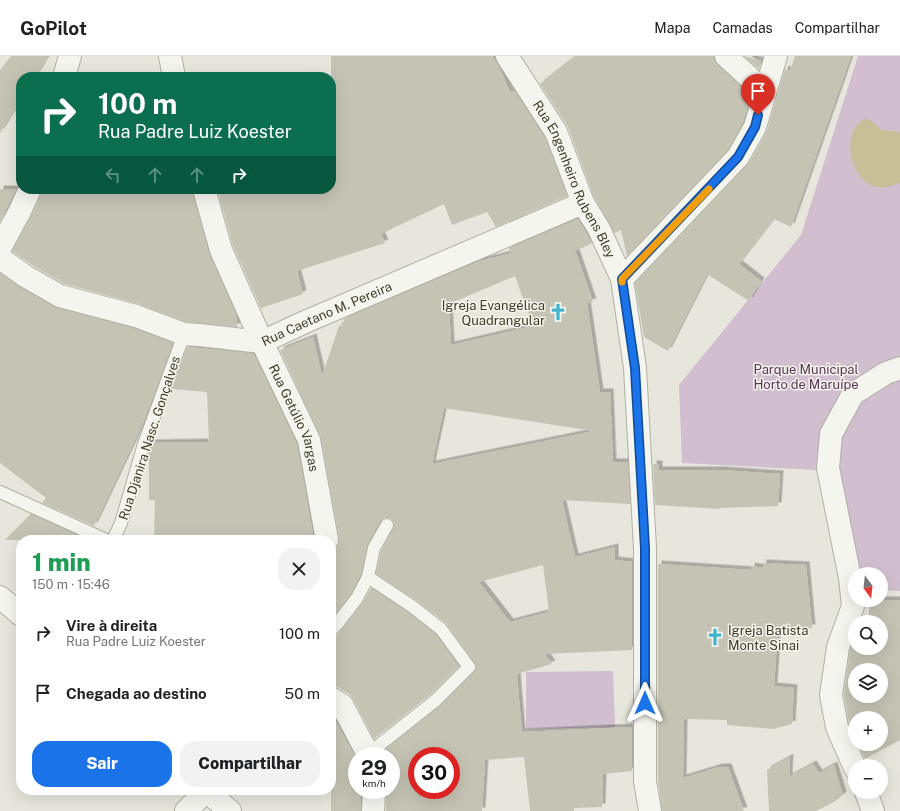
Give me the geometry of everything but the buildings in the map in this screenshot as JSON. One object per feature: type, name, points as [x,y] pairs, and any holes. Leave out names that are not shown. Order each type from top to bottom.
[{"type":"street","points":[[65,72],[70,56]]},
{"type":"street","points":[[170,56],[173,72]]},
{"type":"street","name":"Rua Engenheiro Rubens Bley","points":[[507,56],[556,132],[583,203],[599,229],[622,279],[635,368],[645,548],[644,781],[650,811]]},
{"type":"street","points":[[726,56],[765,92]]},
{"type":"street","points":[[622,279],[738,157],[755,127],[776,56]]},
{"type":"street","points":[[0,248],[28,194]]},
{"type":"street","name":"Rua Getúlio Vargas","points":[[205,194],[221,250],[262,342],[309,440],[326,535]]},
{"type":"street","name":"Rua Caetano M. Pereira","points":[[0,258],[25,276],[60,296],[136,316],[184,334],[262,342],[305,322],[583,203]]},
{"type":"street","points":[[851,759],[837,727],[831,694],[838,647],[853,606],[850,578],[828,468],[831,434],[853,394],[886,373],[900,368]]},
{"type":"street","points":[[0,597],[16,611]]},
{"type":"street","points":[[336,701],[342,705],[365,747]]},
{"type":"street","points":[[186,811],[201,795]]},
{"type":"street","points":[[212,795],[230,811]]},
{"type":"street","points":[[373,811],[374,799]]},
{"type":"street","points":[[869,799],[873,811]]},
{"type":"lane","name":"Rua Djanira Nasc. Gonçalves","points":[[115,535],[121,523],[144,444],[184,334]]},
{"type":"lane","points":[[0,492],[95,535]]},
{"type":"lane","points":[[336,625],[357,598],[368,578],[374,548],[387,525]]},
{"type":"lane","points":[[368,578],[441,629],[469,667],[432,704],[379,747]]},
{"type":"green space","name":"Parque Municipal Horto de Maruípe","points":[[858,56],[900,56],[900,591],[888,590],[888,567],[854,567],[834,471],[682,463],[679,385],[801,235]]},
{"type":"green space","points":[[613,671],[615,727],[526,729],[526,672]]},
{"type":"shaded area","points":[[864,119],[870,120],[882,130],[900,132],[900,183],[885,187],[876,187],[867,183],[854,166],[850,145],[852,135],[857,126]]},
{"type":"slow traffic","points":[[622,282],[622,279],[709,189]]},
{"type":"place","name":"Igreja Evangélica Quadrangular","points":[[558,312]]},
{"type":"place","name":"Igreja Batista Monte Sinai","points":[[715,637]]},
{"type":"route","points":[[645,703],[645,548],[635,368],[622,279],[738,157],[755,127],[758,115]]}]
